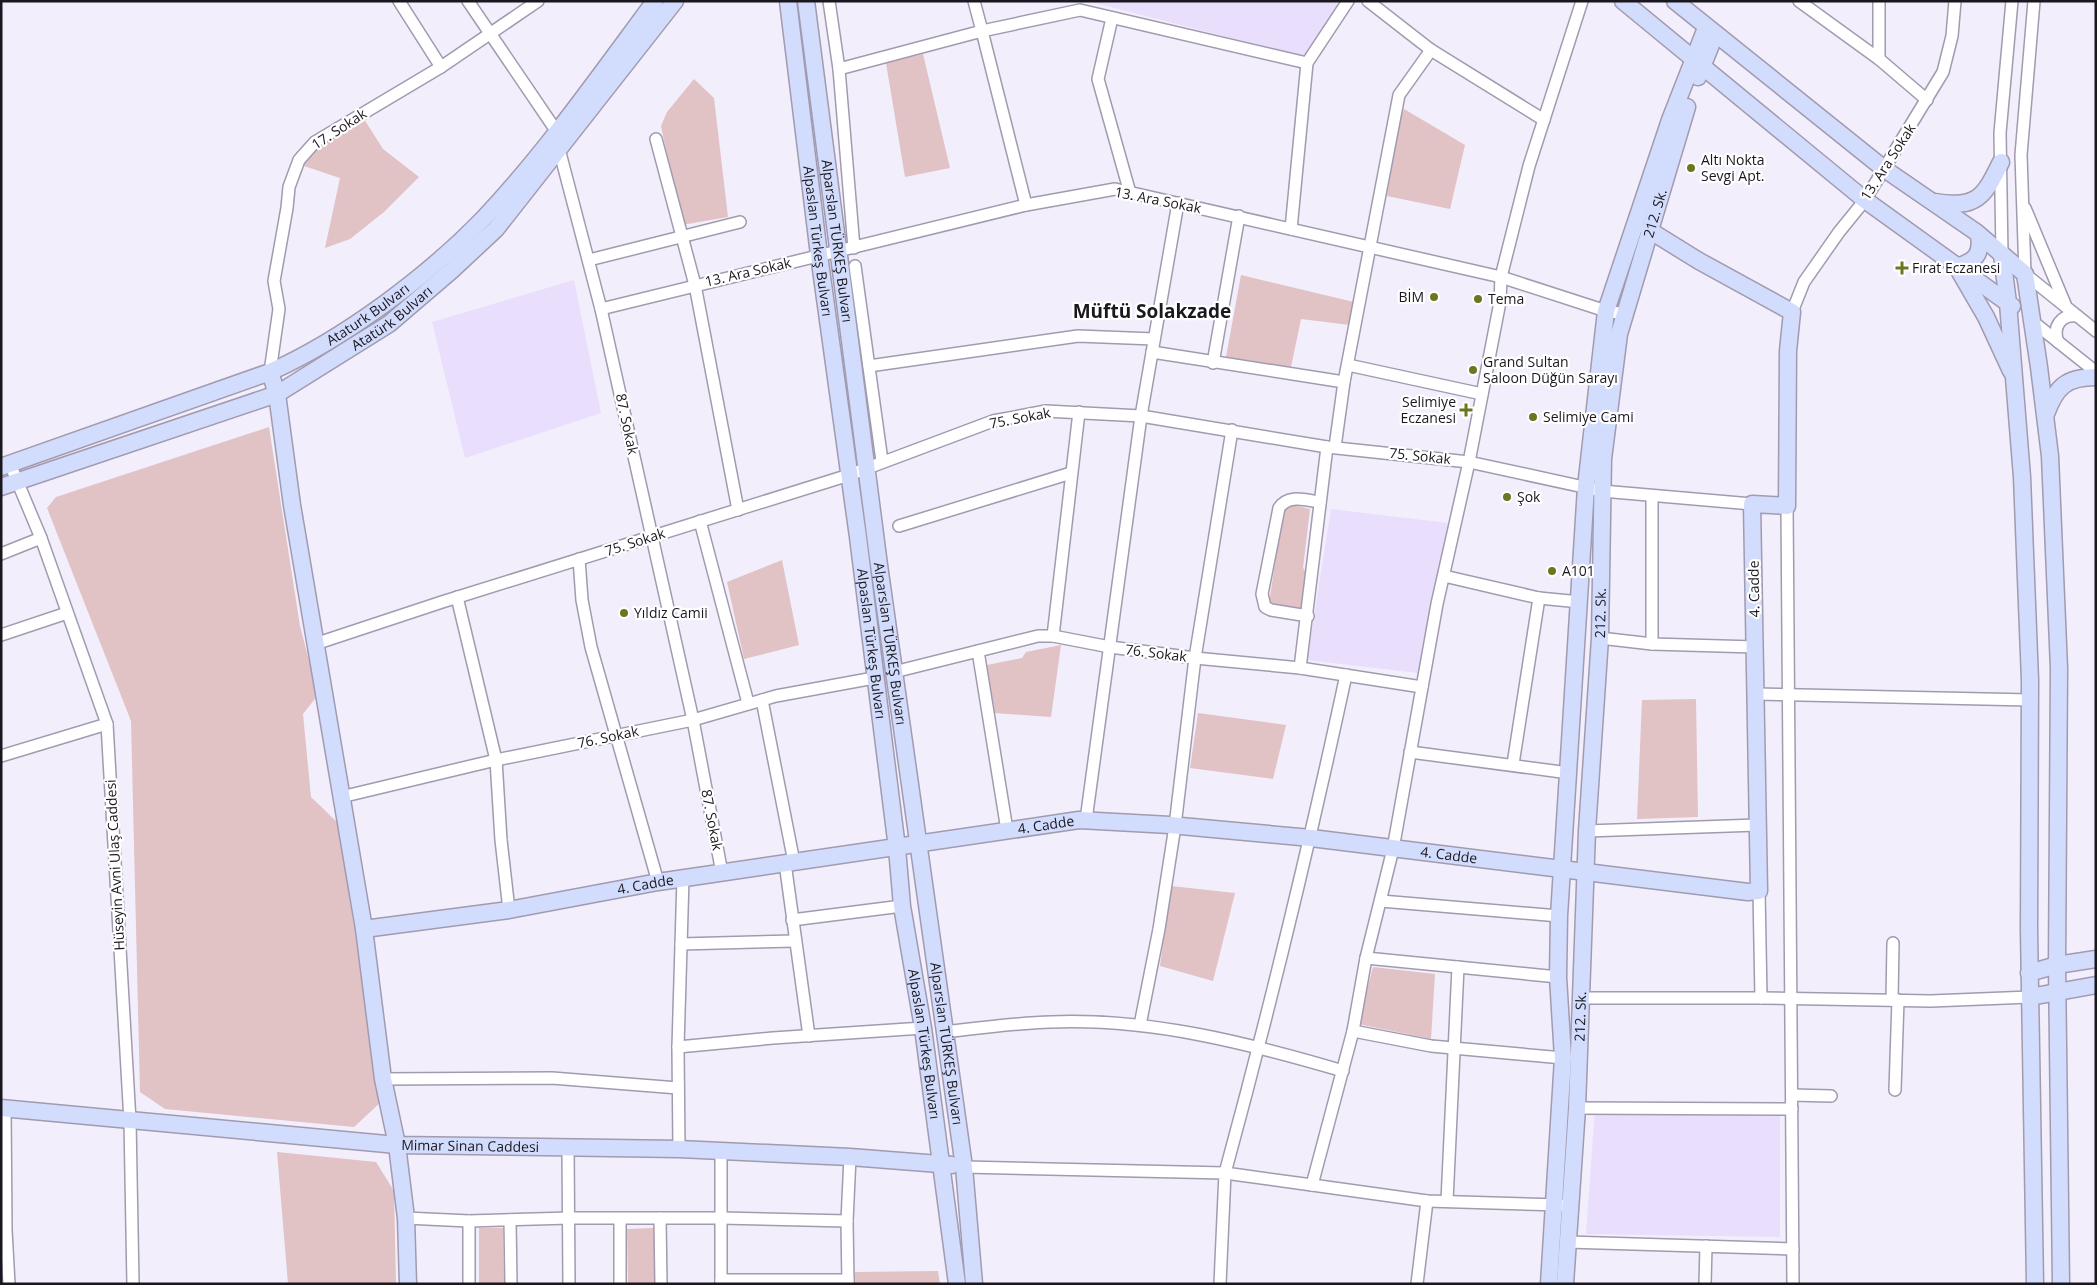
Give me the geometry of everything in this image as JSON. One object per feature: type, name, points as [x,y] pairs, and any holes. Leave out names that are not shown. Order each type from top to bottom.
[{"type":"main road","name":"Ataturk Bulvarı","points":[[5,465],[270,372],[296,360],[375,310],[438,260],[484,218],[558,132],[655,1]]},
{"type":"main road","name":"Atatürk Bulvarı","points":[[1,487],[277,394],[389,324],[451,271],[496,229],[675,1]]},
{"type":"main road","name":"Alpaslan Türkeş Bulvarı","points":[[788,1],[818,255],[849,474],[897,848],[902,906],[923,1028],[957,1284]]},
{"type":"main road","name":"Alparslan TÜRKEŞ Bulvarı","points":[[806,1],[837,252],[875,464],[894,672],[964,1167],[974,1284]]},
{"type":"main road","points":[[1623,1],[1864,200],[2032,321]]},
{"type":"main road","points":[[1675,1],[1883,168],[1979,235],[2025,274],[2050,456],[2059,668],[2057,993],[2061,1284]]},
{"type":"main road","name":"212. Sk.","points":[[1562,1205],[1577,1108],[1587,831],[1600,638],[1594,489],[1603,459],[1624,314],[1698,64],[1710,31]]},
{"type":"main road","points":[[1549,1284],[1562,1205],[1563,1058],[1558,976],[1559,916],[1580,602],[1594,489],[1606,311],[1670,120],[1698,64]]},
{"type":"main road","points":[[1932,202],[1959,205],[1975,200],[1989,186],[2001,162]]},
{"type":"main road","points":[[1649,230],[1699,261],[1792,312],[1788,351],[1787,506],[1752,504]]},
{"type":"main road","points":[[1957,267],[1976,258],[1980,247],[1979,235]]},
{"type":"main road","points":[[2002,255],[2015,380],[2022,477],[2030,700],[2029,973],[2035,1284]]},
{"type":"main road","points":[[1957,267],[1986,317],[2015,380]]},
{"type":"main road","points":[[270,372],[277,394],[292,505],[364,929],[383,1079],[397,1145],[406,1218],[408,1284]]},
{"type":"main road","points":[[2045,416],[2052,397],[2062,386],[2079,378],[2096,376]]},
{"type":"main road","name":"4. Cadde","points":[[364,929],[509,910],[683,878],[1086,820],[1311,838],[1748,892],[1759,891],[1752,504]]},
{"type":"main road","points":[[2029,973],[2057,965],[2096,959]]},
{"type":"main road","points":[[2030,997],[2096,985]]},
{"type":"main road","name":"Mimar Sinan Caddesi","points":[[3,1108],[397,1145],[721,1150],[850,1157],[964,1167]]},
{"type":"main road","points":[[1562,1205],[1568,1242],[1566,1284]]},
{"type":"street","points":[[399,1],[441,67]]},
{"type":"street","name":"87. Sokak","points":[[468,1],[558,132],[560,149],[601,309],[693,720],[722,873]]},
{"type":"street","name":"17. Sokak","points":[[270,372],[279,308],[274,281],[289,187],[299,160],[315,142],[491,36],[538,1]]},
{"type":"street","points":[[829,1],[839,69],[854,248]]},
{"type":"street","points":[[974,1],[1026,205]]},
{"type":"street","points":[[1291,229],[1307,63],[1348,1]]},
{"type":"street","points":[[1368,1],[1430,50],[1544,120]]},
{"type":"street","points":[[1312,1185],[1353,1031],[1366,958],[1393,849],[1444,576],[1470,462],[1500,302],[1501,277],[1529,166],[1582,1]]},
{"type":"street","points":[[1799,1],[1879,59],[1927,100]]},
{"type":"street","points":[[1879,1],[1879,59]]},
{"type":"street","name":"13. Ara Sokak","points":[[1792,312],[1804,282],[1864,200],[1943,72],[1952,36],[1955,1]]},
{"type":"street","points":[[2002,255],[2000,133],[2012,1]]},
{"type":"street","points":[[2034,1],[2021,155],[2025,274],[2096,331]]},
{"type":"street","points":[[839,69],[1078,6],[1112,18],[1307,63]]},
{"type":"street","points":[[1112,18],[1098,79],[1130,193]]},
{"type":"street","points":[[1300,668],[1308,616],[1320,502],[1348,365],[1398,94],[1430,50]]},
{"type":"street","points":[[656,138],[695,285],[738,510]]},
{"type":"street","name":"13. Ara Sokak","points":[[601,309],[1026,205],[1115,189],[1501,277],[1606,311],[1624,314]]},
{"type":"street","points":[[2023,202],[2065,306]]},
{"type":"street","points":[[1086,820],[1141,416],[1178,203]]},
{"type":"street","points":[[1213,363],[1239,216]]},
{"type":"street","points":[[589,260],[740,222]]},
{"type":"street","points":[[855,266],[869,366],[875,464]]},
{"type":"street","points":[[2058,342],[2055,333],[2058,324],[2068,316],[2077,316]]},
{"type":"street","points":[[2032,321],[2096,372]]},
{"type":"street","points":[[869,366],[1078,336],[1154,339]]},
{"type":"street","points":[[1152,352],[1344,382]]},
{"type":"street","points":[[1348,365],[1482,394]]},
{"type":"street","name":"75. Sokak","points":[[315,644],[849,474],[993,422],[1046,411],[1141,416],[1331,447],[1470,462],[1594,489],[1752,504]]},
{"type":"street","points":[[1053,636],[1079,412]]},
{"type":"street","points":[[1140,1025],[1159,929],[1175,826],[1195,658],[1232,430]]},
{"type":"street","name":"Hüseyin Avni Ulaş Caddesi","points":[[5,465],[17,482],[40,538],[107,724],[130,1121],[133,1284]]},
{"type":"street","points":[[899,526],[1071,473]]},
{"type":"street","points":[[1652,496],[1652,644]]},
{"type":"street","points":[[1308,616],[1271,610],[1265,607],[1262,594],[1279,508],[1284,501],[1290,499],[1320,502]]},
{"type":"street","points":[[1787,506],[1793,1284]]},
{"type":"street","points":[[700,521],[748,703]]},
{"type":"street","points":[[1,554],[40,538]]},
{"type":"street","points":[[579,560],[582,600],[590,639],[658,882]]},
{"type":"street","points":[[1444,576],[1539,598],[1580,602]]},
{"type":"street","points":[[457,598],[496,760],[501,840],[509,910]]},
{"type":"street","points":[[1513,764],[1539,598]]},
{"type":"street","points":[[1,635],[67,613]]},
{"type":"street","name":"76. Sokak","points":[[894,672],[1038,636],[1053,636],[1110,647],[1195,658],[1300,668],[1422,687]]},
{"type":"street","points":[[1600,638],[1652,644],[1754,647]]},
{"type":"street","points":[[978,651],[1006,830]]},
{"type":"street","points":[[1220,1284],[1225,1173],[1260,1046],[1311,838],[1346,675]]},
{"type":"street","name":"76. Sokak","points":[[341,797],[496,760],[693,720],[748,703],[874,678]]},
{"type":"street","points":[[1755,694],[2030,700]]},
{"type":"street","points":[[762,700],[790,862],[792,920],[809,1036]]},
{"type":"street","points":[[1,756],[107,724]]},
{"type":"street","points":[[1410,752],[1569,772]]},
{"type":"street","points":[[1587,831],[1757,825]]},
{"type":"street","points":[[679,1149],[678,1047],[683,878]]},
{"type":"street","points":[[1759,891],[1761,998]]},
{"type":"street","points":[[1381,901],[1559,916]]},
{"type":"street","points":[[792,920],[902,906]]},
{"type":"street","points":[[681,944],[795,941]]},
{"type":"street","points":[[1893,943],[1895,1000],[1894,1090]]},
{"type":"street","points":[[1366,958],[1558,976]]},
{"type":"street","points":[[1447,1201],[1458,967]]},
{"type":"street","points":[[1580,998],[1895,1000],[2030,997]]},
{"type":"street","points":[[944,1032],[1051,1022],[1140,1025],[1260,1046],[1343,1071]]},
{"type":"street","points":[[678,1047],[923,1028]]},
{"type":"street","points":[[1353,1031],[1430,1046],[1563,1058]]},
{"type":"street","points":[[383,1079],[552,1078],[678,1088]]},
{"type":"street","points":[[1792,1095],[1831,1096]]},
{"type":"street","points":[[3,1108],[4,1230],[9,1284]]},
{"type":"street","points":[[1577,1108],[1792,1109]]},
{"type":"street","points":[[568,1147],[569,1284]]},
{"type":"street","points":[[721,1150],[721,1282],[848,1282],[847,1221],[850,1157]]},
{"type":"street","points":[[964,1167],[1225,1173],[1427,1201],[1562,1205]]},
{"type":"street","points":[[1418,1284],[1427,1201]]},
{"type":"street","points":[[406,1218],[469,1222],[570,1218],[721,1218],[847,1221]]},
{"type":"street","points":[[660,1218],[661,1284]]},
{"type":"street","points":[[620,1219],[620,1284]]},
{"type":"street","points":[[510,1220],[511,1284]]},
{"type":"street","points":[[469,1222],[469,1284]]},
{"type":"street","points":[[1568,1242],[1793,1248]]},
{"type":"street","points":[[1705,1284],[1706,1246]]},
{"type":"shaded area","points":[[1087,1],[1334,1],[1339,5],[1305,57]]},
{"type":"shaded area","points":[[923,54],[950,168],[905,177],[886,63]]},
{"type":"shaded area","points":[[694,79],[714,98],[728,217],[682,225],[661,126],[667,112]]},
{"type":"shaded area","points":[[1404,109],[1465,145],[1450,209],[1387,196],[1397,129]]},
{"type":"shaded area","points":[[364,119],[383,149],[419,177],[384,212],[350,239],[325,248],[340,178],[301,165],[314,150]]},
{"type":"shaded area","points":[[1241,275],[1354,302],[1350,325],[1301,319],[1291,367],[1226,357]]},
{"type":"shaded area","points":[[574,280],[601,413],[465,458],[432,322]]},
{"type":"shaded area","points":[[269,427],[300,626],[318,695],[303,714],[311,797],[338,823],[381,1102],[354,1127],[165,1109],[140,1092],[131,721],[47,508],[56,497]]},
{"type":"shaded area","points":[[1293,505],[1310,509],[1303,568],[1309,575],[1304,610],[1272,606],[1269,603],[1283,511]]},
{"type":"shaded area","points":[[1331,509],[1448,523],[1418,673],[1307,660]]},
{"type":"shaded area","points":[[782,560],[799,645],[744,659],[727,582]]},
{"type":"shaded area","points":[[1061,645],[1051,717],[994,713],[987,665],[1022,658],[1026,652]]},
{"type":"shaded area","points":[[1696,699],[1698,817],[1637,819],[1642,700]]},
{"type":"shaded area","points":[[1198,713],[1286,725],[1273,779],[1190,768]]},
{"type":"shaded area","points":[[1171,886],[1235,893],[1213,981],[1160,966]]},
{"type":"shaded area","points":[[1373,967],[1435,974],[1431,1039],[1358,1024]]},
{"type":"shaded area","points":[[1595,1109],[1780,1112],[1780,1237],[1586,1234]]},
{"type":"shaded area","points":[[277,1152],[376,1162],[394,1191],[396,1284],[288,1284]]},
{"type":"shaded area","points":[[479,1228],[503,1228],[504,1284],[479,1284]]},
{"type":"shaded area","points":[[654,1228],[654,1284],[628,1284],[627,1229]]},
{"type":"shaded area","points":[[938,1271],[940,1284],[855,1284],[855,1272]]},
{"type":"place","name":"Altı Nokta Sevgi Apt.","points":[[1691,168]]},
{"type":"place","name":"Fırat Eczanesi","points":[[1902,268]]},
{"type":"place","name":"BİM","points":[[1434,297]]},
{"type":"place","name":"Tema","points":[[1478,299]]},
{"type":"place","name":"Grand Sultan Saloon Düğün Sarayı","points":[[1473,370]]},
{"type":"place","name":"Selimiye Eczanesi","points":[[1466,410]]},
{"type":"place","name":"Selimiye Cami","points":[[1533,417]]},
{"type":"place","name":"Şok","points":[[1507,497]]},
{"type":"place","name":"A101","points":[[1552,571]]},
{"type":"place","name":"Yıldız Camii","points":[[624,613]]},
{"type":"district","name":"Müftü Solakzade","points":[[1152,311]]}]
